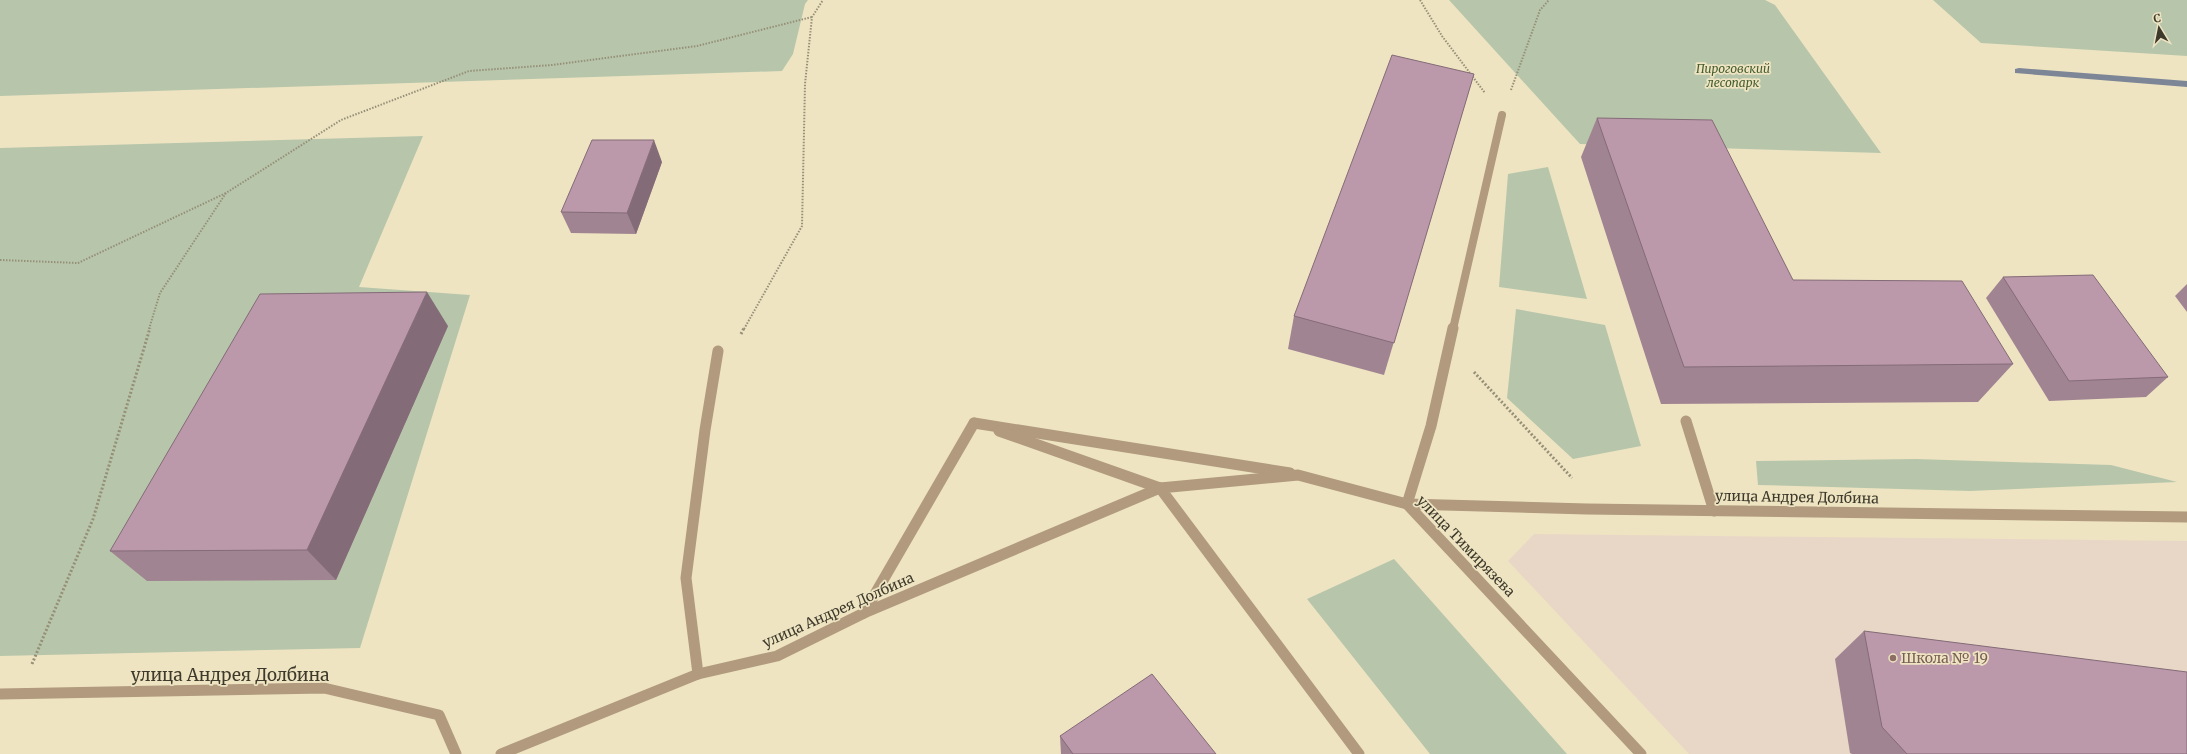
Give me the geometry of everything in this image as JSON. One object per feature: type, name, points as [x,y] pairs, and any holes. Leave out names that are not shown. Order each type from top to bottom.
[{"type":"street","points":[[1407,504],[1431,426],[1502,115]]},
{"type":"street","points":[[698,674],[686,578],[705,430],[718,351]]},
{"type":"street","points":[[1686,421],[1714,511]]},
{"type":"street","points":[[974,423],[1298,475]]},
{"type":"street","points":[[974,423],[1160,488],[1359,754]]},
{"type":"street","points":[[864,613],[974,423]]},
{"type":"street","name":"улица Тимирязева","points":[[1160,488],[1298,475],[1407,504],[1641,754]]},
{"type":"street","name":"улица Андрея Долбина","points":[[501,754],[698,674],[777,656],[864,613],[1160,488]]},
{"type":"street","name":"улица Андрея Долбина","points":[[1407,504],[1714,511],[2187,517]]},
{"type":"street","name":"улица Андрея Долбина","points":[[0,694],[324,688],[440,715],[456,754]]},
{"type":"path","points":[[718,351],[741,335],[802,226],[805,84],[812,17],[823,0]]},
{"type":"path","points":[[1420,0],[1442,36],[1502,115]]},
{"type":"path","points":[[1502,115],[1540,10],[1549,0]]},
{"type":"path","points":[[0,260],[78,263],[226,193],[341,120],[469,71],[552,65],[697,46],[812,17]]},
{"type":"path","points":[[20,694],[92,519],[160,293],[226,193]]},
{"type":"path","points":[[1450,345],[1573,479]]},
{"type":"shaded area","name":"Школа № 19","points":[[1534,534],[2187,541],[2187,754],[1689,754],[1508,561]]},
{"type":"green space","points":[[0,0],[808,0],[805,4],[793,54],[782,71],[0,96]]},
{"type":"green space","name":"Пироговский лесопарк","points":[[1449,0],[1765,0],[1775,5],[1881,153],[1580,144]]},
{"type":"green space","points":[[1933,0],[2187,0],[2187,56],[1981,43]]},
{"type":"green space","points":[[423,136],[359,287],[470,295],[360,648],[0,656],[0,148]]},
{"type":"green space","points":[[1548,167],[1587,299],[1499,287],[1508,174]]},
{"type":"green space","points":[[1516,309],[1605,325],[1641,446],[1573,459],[1507,398]]},
{"type":"green space","points":[[1916,459],[2111,465],[2177,482],[1970,491],[1758,485],[1756,461]]},
{"type":"green space","points":[[1394,559],[1567,754],[1430,754],[1307,599]]},
{"type":"building","points":[[1392,55],[1474,74],[1394,343],[1294,316]]},
{"type":"building","points":[[1597,118],[1712,120],[1793,280],[1962,281],[2013,364],[1684,367]]},
{"type":"building","points":[[592,140],[654,140],[627,213],[561,212]]},
{"type":"building","points":[[2093,275],[2168,377],[2069,381],[2003,277]]},
{"type":"building","points":[[427,292],[307,550],[110,551],[260,294]]},
{"type":"building","points":[[1864,631],[2187,672],[2187,754],[1907,754],[1882,727]]},
{"type":"building","points":[[1152,674],[1216,754],[1073,754],[1060,736]]},
{"type":"waterway","points":[[2019,71],[2187,84]]},
{"type":"place","name":"Школа № 19","points":[[1893,658]]}]
